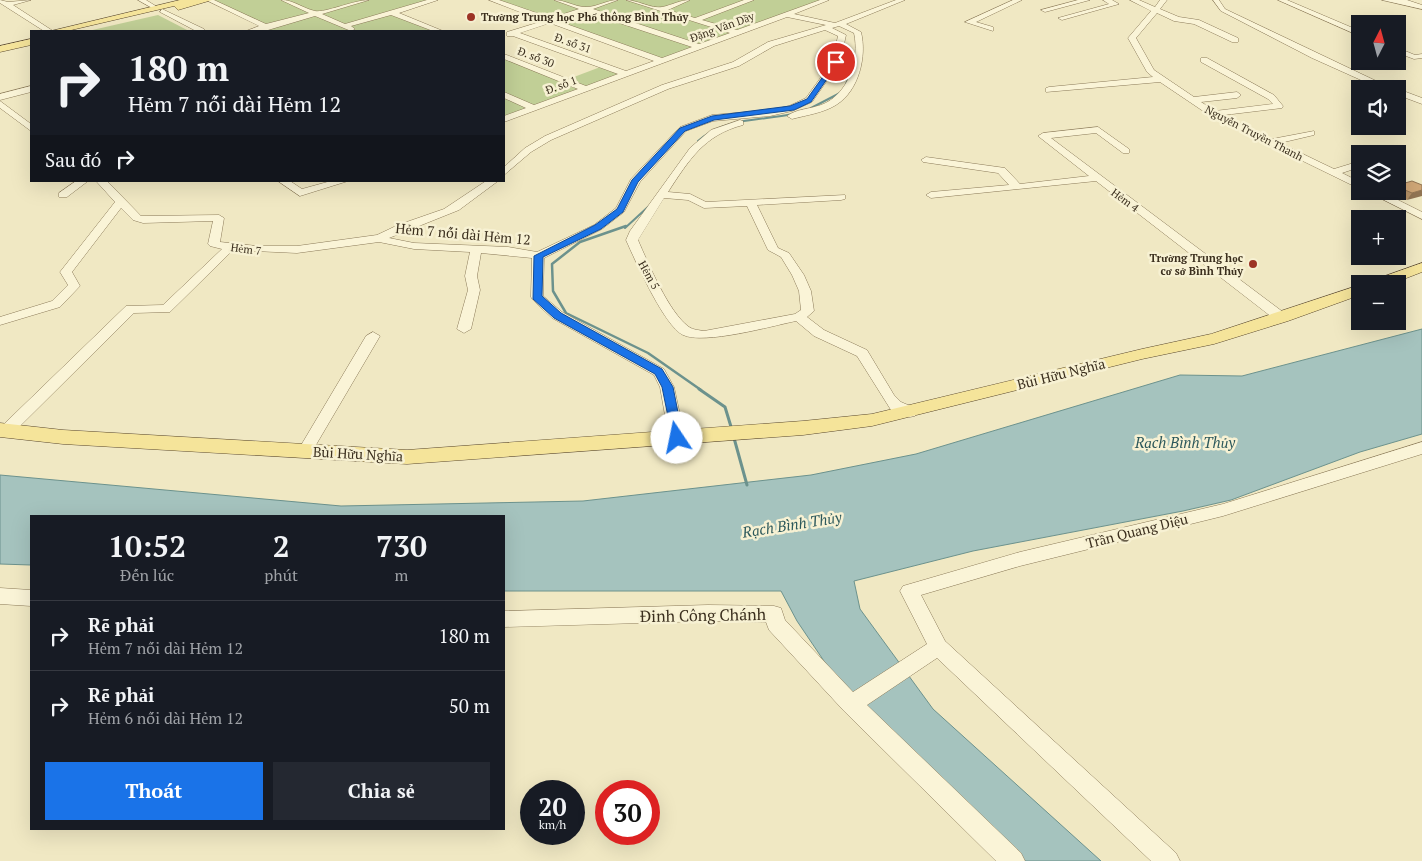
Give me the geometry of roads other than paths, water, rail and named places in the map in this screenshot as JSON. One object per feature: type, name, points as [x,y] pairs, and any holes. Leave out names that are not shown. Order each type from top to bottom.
[{"type":"main road","points":[[82,30],[191,0]]},
{"type":"main road","points":[[61,30],[208,0]]},
{"type":"main road","points":[[0,44],[30,37]]},
{"type":"main road","points":[[0,49],[30,42]]},
{"type":"main road","points":[[1400,275],[1422,267]]},
{"type":"main road","name":"Bùi Hữu Nghĩa","points":[[3,431],[64,437],[407,457],[755,432],[872,420],[910,412],[1079,369],[1214,339],[1282,318],[1351,293]]},
{"type":"street","points":[[0,0],[47,30]]},
{"type":"street","points":[[8,4],[28,0]]},
{"type":"street","points":[[141,0],[199,30]]},
{"type":"street","points":[[208,0],[272,30]]},
{"type":"street","points":[[286,0],[354,30]]},
{"type":"street","points":[[254,30],[366,0]]},
{"type":"street","points":[[344,26],[435,0]]},
{"type":"street","points":[[492,0],[663,61]]},
{"type":"street","points":[[557,0],[700,47]]},
{"type":"street","points":[[505,36],[614,0]]},
{"type":"street","points":[[628,0],[737,33]]},
{"type":"street","points":[[660,10],[687,0]]},
{"type":"street","points":[[695,20],[751,0]]},
{"type":"street","name":"Đặng Văn Dầy","points":[[626,74],[826,0]]},
{"type":"street","points":[[505,171],[528,150],[548,138],[665,87],[736,64],[772,44],[838,24],[902,0]]},
{"type":"street","points":[[990,29],[969,22],[1020,0]]},
{"type":"street","points":[[1045,10],[1087,0]]},
{"type":"street","points":[[1062,18],[1116,4],[1106,0]]},
{"type":"street","points":[[1133,0],[1177,19],[1196,22],[1235,40]]},
{"type":"street","name":"Nguyễn Truyền Thanh","points":[[1164,0],[1132,38],[1151,72],[1214,114],[1351,182]]},
{"type":"street","points":[[1216,0],[1223,10],[1369,80]]},
{"type":"street","points":[[1281,0],[1351,30]]},
{"type":"street","points":[[1385,0],[1407,2],[1422,7]]},
{"type":"street","points":[[391,12],[436,30]]},
{"type":"street","points":[[661,195],[683,163],[701,142],[720,128],[728,125],[782,119],[824,107],[845,94],[859,61],[857,32],[838,24],[786,15]]},
{"type":"street","points":[[538,256],[598,227],[620,210],[635,181],[683,129],[712,118],[792,108],[809,100],[832,70],[839,50],[842,35],[826,28]]},
{"type":"street","name":"Đ. số 31","points":[[513,33],[626,74]]},
{"type":"street","points":[[1406,52],[1418,56]]},
{"type":"street","name":"Đ. số 30","points":[[505,56],[587,89]]},
{"type":"street","points":[[1204,60],[1271,97],[1279,106],[1214,114]]},
{"type":"street","name":"Đ. số 1","points":[[505,119],[626,74]]},
{"type":"street","points":[[1049,90],[1161,79]]},
{"type":"street","points":[[0,98],[30,89]]},
{"type":"street","points":[[505,95],[534,108]]},
{"type":"street","points":[[1192,100],[1237,95]]},
{"type":"street","points":[[1406,95],[1422,101]]},
{"type":"street","points":[[0,104],[30,127]]},
{"type":"street","name":"Hẻm 4","points":[[1126,151],[1098,130],[1043,135],[1043,138],[1095,178],[1282,318]]},
{"type":"street","points":[[1270,142],[1311,133]]},
{"type":"street","points":[[926,160],[996,169],[1005,173],[1017,187]]},
{"type":"street","points":[[1334,173],[1351,167]]},
{"type":"street","points":[[931,195],[1095,178]]},
{"type":"street","points":[[63,195],[82,182]]},
{"type":"street","name":"Hẻm 7","points":[[102,182],[138,218],[143,220],[219,218],[219,226],[214,244],[277,252],[310,250],[380,238]]},
{"type":"street","points":[[284,182],[300,193],[328,187],[340,182]]},
{"type":"street","name":"Hẻm 7 nối dài Hẻm 12","points":[[492,182],[468,201],[442,214],[390,232],[380,238],[389,243],[538,256],[537,297],[557,316],[659,372],[667,387],[677,438]]},
{"type":"street","points":[[661,195],[690,197],[704,204],[841,198]]},
{"type":"street","name":"Hẻm 5","points":[[661,195],[636,231],[632,240],[648,276],[678,324],[687,332],[704,335],[799,318]]},
{"type":"street","points":[[1389,200],[1422,216]]},
{"type":"street","points":[[0,321],[59,302],[74,286],[65,275],[66,272],[122,201]]},
{"type":"street","points":[[750,201],[760,225],[774,250],[785,255],[805,291],[808,311],[799,318],[819,333],[862,353],[889,398],[896,406],[910,412]]},
{"type":"street","points":[[3,431],[116,325],[130,309],[166,309],[230,247]]},
{"type":"street","points":[[464,329],[474,290],[471,276],[476,250]]},
{"type":"street","points":[[305,451],[373,336]]},
{"type":"street","name":"Trần Quang Diệu","points":[[1168,861],[938,646],[909,591],[1020,559],[1223,510],[1422,448]]},
{"type":"street","points":[[0,596],[30,598]]},
{"type":"street","name":"Đinh Công Chánh","points":[[505,619],[708,613],[774,614],[776,624],[855,701]]},
{"type":"street","points":[[938,646],[855,701],[1013,861]]},
{"type":"water","name":"Rạch Bình Thủy","points":[[1422,329],[1422,434],[1360,452],[1231,500],[973,551],[854,581],[860,609],[933,709],[1101,861],[1021,861],[828,667],[797,621],[781,591],[505,591],[505,515],[30,515],[30,565],[0,564],[0,475],[341,506],[583,501],[811,475],[916,454],[1180,375],[1242,376]]},
{"type":"waterway","points":[[846,84],[855,65]]},
{"type":"waterway","points":[[811,108],[840,93]]},
{"type":"waterway","points":[[698,141],[708,133],[731,124],[793,114]]},
{"type":"waterway","points":[[625,228],[649,206]]},
{"type":"waterway","points":[[626,226],[580,242],[552,264],[553,291],[566,313],[648,353],[701,390]]},
{"type":"waterway","points":[[699,389],[725,407],[732,430]]},
{"type":"waterway","points":[[734,438],[747,485]]},
{"type":"place","name":"Trường Trung học Phổ thông Bình Thủy","points":[[471,17]]},
{"type":"place","name":"Trường Trung học cơ sở Bình Thủy","points":[[1253,264]]}]
